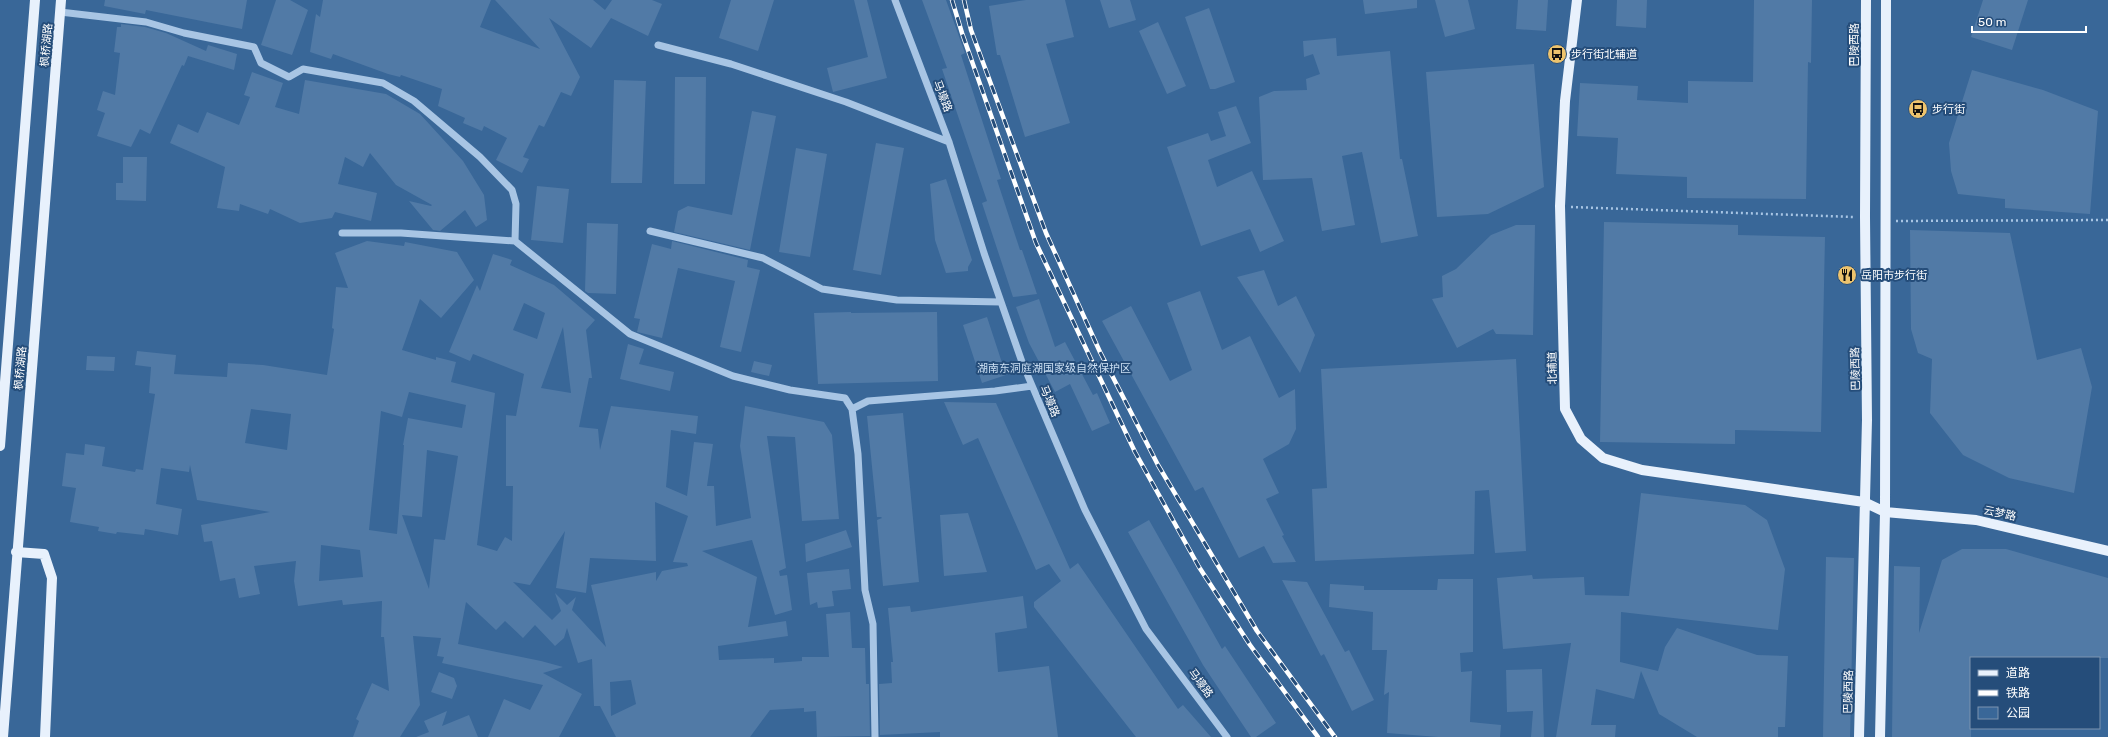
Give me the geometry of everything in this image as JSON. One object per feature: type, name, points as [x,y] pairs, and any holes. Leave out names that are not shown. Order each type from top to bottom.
[{"type":"main road","name":"枫桥湖路","points":[[0,446],[3,407],[2,377],[35,0]]},
{"type":"main road","name":"枫桥湖路","points":[[3,737],[16,552],[61,0]]},
{"type":"main road","name":"北辅道","points":[[1577,0],[1565,101],[1560,206],[1565,409],[1581,439],[1603,458],[1642,470],[1864,502],[1885,512]]},
{"type":"main road","name":"巴陵西路","points":[[1859,737],[1867,420],[1865,217],[1866,0]]},
{"type":"main road","points":[[1880,737],[1885,512],[1884,222],[1886,0]]},
{"type":"main road","name":"云梦路","points":[[1885,512],[1976,520],[2108,551]]},
{"type":"main road","points":[[16,552],[44,554],[52,578],[45,737]]},
{"type":"street","name":"马壕路","points":[[895,0],[949,142],[1001,302],[1032,386],[1085,510],[1146,629],[1226,737]]},
{"type":"street","points":[[60,12],[146,22],[184,33],[254,47],[261,63],[289,77],[303,69],[383,83],[414,101],[480,157],[512,190],[516,204],[515,241]]},
{"type":"street","points":[[658,45],[732,64],[846,102],[949,142]]},
{"type":"street","points":[[650,231],[763,258],[822,289],[897,300],[1001,302]]},
{"type":"street","points":[[342,234],[401,234],[515,241],[630,334],[733,376],[790,390],[845,398],[852,409],[858,454],[865,590],[873,624],[875,737]]},
{"type":"street","points":[[852,409],[868,401],[995,391],[1032,386]]},
{"type":"path","points":[[1560,206],[1865,217]]},
{"type":"path","points":[[1884,222],[2108,220]]},
{"type":"green space","name":"湖南东洞庭湖国家级自然保护区","points":[[0,0],[2108,0],[2108,737],[0,737]]},
{"type":"building","points":[[105,0],[247,0],[242,29],[146,10],[145,14],[104,6]]},
{"type":"building","points":[[276,0],[290,0],[308,10],[292,55],[261,45]]},
{"type":"building","points":[[323,0],[491,0],[480,27],[540,49],[495,0],[593,0],[605,10],[612,0],[652,0],[662,4],[648,36],[611,18],[591,48],[549,18],[580,77],[571,96],[561,92],[544,127],[539,125],[523,157],[529,159],[522,173],[496,160],[507,138],[484,126],[482,131],[463,123],[465,118],[438,106],[442,89],[401,75],[400,77],[388,74],[333,54],[331,59],[310,52],[316,14],[320,17]]},
{"type":"building","points":[[731,0],[774,0],[758,51],[719,38]]},
{"type":"building","points":[[854,0],[867,0],[887,78],[833,92],[827,68],[868,57]]},
{"type":"building","points":[[922,0],[946,0],[965,53],[961,55],[1001,179],[997,180],[1020,250],[1022,250],[1037,294],[1013,297],[982,203],[987,201],[942,69],[947,68]]},
{"type":"building","points":[[1026,0],[1065,0],[1074,37],[1046,44],[1070,123],[1025,137],[1000,55],[997,55],[989,6]]},
{"type":"building","points":[[1100,0],[1130,0],[1136,20],[1109,28]]},
{"type":"building","points":[[1363,0],[1417,0],[1417,8],[1365,14]]},
{"type":"building","points":[[1435,0],[1468,0],[1475,29],[1445,37]]},
{"type":"building","points":[[1518,0],[1548,0],[1546,31],[1516,29]]},
{"type":"building","points":[[1617,0],[1647,0],[1646,28],[1616,26]]},
{"type":"building","points":[[1754,0],[1812,0],[1811,63],[1808,62],[1806,199],[1687,198],[1687,177],[1616,174],[1618,138],[1577,136],[1580,83],[1638,86],[1637,100],[1688,103],[1688,81],[1753,82]]},
{"type":"building","points":[[1983,0],[2028,0],[2012,50],[1971,37]]},
{"type":"building","points":[[1209,8],[1235,82],[1215,89],[1210,89],[1185,17]]},
{"type":"building","points":[[1158,22],[1186,86],[1167,94],[1139,31]]},
{"type":"building","points":[[121,24],[145,27],[166,33],[206,51],[208,45],[237,54],[234,70],[188,56],[184,66],[182,65],[150,134],[140,129],[131,147],[97,136],[105,113],[97,110],[103,91],[115,95],[120,53],[114,52],[117,27],[121,27]]},
{"type":"building","points":[[1336,38],[1337,56],[1390,51],[1400,159],[1402,159],[1418,236],[1381,243],[1362,152],[1342,156],[1355,225],[1322,231],[1312,178],[1263,180],[1259,97],[1274,91],[1307,90],[1306,79],[1320,74],[1313,54],[1304,57],[1303,41]]},
{"type":"building","points":[[1534,64],[1544,187],[1488,214],[1437,217],[1426,72]]},
{"type":"building","points":[[1972,70],[2043,90],[2098,111],[2090,214],[2005,208],[2005,199],[1958,194],[1951,171],[1949,143]]},
{"type":"building","points":[[252,72],[283,83],[275,107],[299,114],[305,80],[386,94],[420,114],[463,161],[484,195],[487,220],[476,227],[465,210],[440,231],[433,230],[409,201],[432,205],[396,185],[370,153],[363,167],[345,157],[338,184],[377,193],[371,221],[335,212],[332,218],[300,223],[270,209],[268,214],[240,204],[239,211],[217,208],[225,167],[170,143],[178,124],[198,133],[207,112],[239,125],[250,97],[244,95]]},
{"type":"building","points":[[675,77],[706,77],[705,184],[674,184]]},
{"type":"building","points":[[614,80],[646,81],[642,183],[611,183]]},
{"type":"building","points":[[1236,106],[1251,143],[1208,160],[1217,187],[1252,171],[1284,241],[1260,252],[1250,229],[1201,246],[1167,147],[1208,133],[1211,141],[1226,136],[1218,112]]},
{"type":"building","points":[[752,111],[776,116],[750,250],[674,232],[678,211],[688,206],[732,215]]},
{"type":"building","points":[[876,143],[904,148],[881,275],[853,270]]},
{"type":"building","points":[[796,148],[827,154],[810,257],[779,252]]},
{"type":"building","points":[[123,157],[147,157],[146,201],[116,200],[116,183],[123,183]]},
{"type":"building","points":[[946,179],[972,260],[968,267],[968,271],[946,273],[935,240],[930,184]]},
{"type":"building","points":[[537,186],[569,189],[563,243],[531,240]]},
{"type":"building","points":[[1604,222],[1738,225],[1738,235],[1825,237],[1821,432],[1735,430],[1735,444],[1600,442]]},
{"type":"building","points":[[587,223],[618,224],[616,294],[588,293],[585,291]]},
{"type":"building","points":[[1516,225],[1535,225],[1533,335],[1496,334],[1493,329],[1457,348],[1432,299],[1443,297],[1442,276],[1456,269],[1491,235]]},
{"type":"building","points":[[1910,230],[2010,233],[2037,360],[2081,348],[2092,387],[2074,493],[2009,478],[1963,455],[1930,413],[1932,359],[1918,353],[1911,329]]},
{"type":"building","points":[[367,241],[404,246],[405,242],[457,252],[474,280],[441,318],[420,299],[402,350],[436,360],[436,357],[456,362],[451,382],[495,393],[477,545],[497,551],[505,537],[512,541],[513,486],[506,486],[506,415],[516,416],[524,374],[473,354],[470,361],[449,352],[477,285],[480,291],[493,254],[512,260],[510,265],[554,285],[595,320],[586,330],[592,378],[589,378],[579,427],[598,429],[600,450],[611,406],[698,416],[696,434],[671,430],[666,487],[687,496],[694,442],[713,444],[707,486],[714,486],[716,526],[751,518],[740,446],[745,406],[824,422],[832,435],[839,519],[802,521],[795,437],[767,436],[786,568],[779,571],[780,576],[787,575],[792,610],[775,615],[752,540],[702,551],[757,577],[748,627],[786,621],[788,636],[718,646],[719,660],[774,658],[774,663],[802,661],[802,657],[829,657],[826,614],[850,612],[852,648],[865,648],[866,684],[869,684],[870,736],[817,737],[816,711],[804,712],[804,708],[770,710],[750,737],[616,737],[600,706],[594,706],[592,659],[578,663],[567,628],[564,638],[555,646],[535,625],[523,638],[505,621],[496,630],[466,602],[458,644],[563,667],[543,673],[582,694],[559,737],[488,737],[504,699],[530,710],[543,685],[442,663],[444,657],[437,656],[441,638],[413,636],[420,705],[400,737],[353,737],[359,721],[356,719],[372,683],[389,691],[384,637],[381,637],[382,601],[343,605],[342,600],[298,606],[294,581],[296,561],[254,566],[260,594],[239,598],[235,578],[220,581],[212,541],[204,542],[201,525],[270,512],[197,500],[190,465],[189,472],[161,468],[156,504],[182,509],[178,535],[145,529],[144,535],[117,532],[116,534],[98,531],[99,527],[70,522],[76,488],[62,486],[66,453],[84,455],[85,444],[105,447],[102,466],[135,472],[136,469],[143,470],[155,394],[149,393],[151,367],[135,365],[137,351],[176,355],[174,374],[227,377],[228,363],[263,365],[327,375],[334,329],[332,328],[336,287],[348,288],[335,253]],"holes":[[[524,303],[545,313],[537,339],[513,330]],[[563,327],[571,393],[541,388]],[[409,392],[466,405],[462,428],[408,418],[403,445],[397,534],[369,530],[381,411],[402,417]],[[251,409],[291,414],[287,450],[245,443]],[[427,450],[458,456],[445,540],[434,539],[429,589],[402,515],[422,517]],[[655,502],[688,516],[673,562],[687,563],[688,566],[662,571],[656,581],[656,572],[591,585],[606,647],[572,610],[576,597],[567,605],[555,593],[561,611],[552,620],[513,582],[530,585],[565,531],[556,588],[586,593],[590,558],[656,561]],[[321,545],[360,550],[363,577],[319,581]],[[631,680],[636,704],[611,716],[610,682]]]},
{"type":"building","points":[[672,241],[748,260],[747,267],[760,270],[741,352],[720,347],[735,281],[678,268],[662,338],[637,332],[640,319],[634,318],[652,244],[671,249]]},
{"type":"building","points":[[1264,270],[1278,306],[1296,296],[1315,335],[1300,373],[1237,277]]},
{"type":"building","points":[[1200,291],[1222,350],[1250,336],[1279,398],[1295,389],[1296,429],[1289,444],[1263,459],[1279,493],[1266,499],[1284,535],[1282,536],[1296,562],[1273,563],[1264,546],[1239,558],[1203,487],[1195,491],[1102,321],[1131,306],[1170,381],[1192,370],[1167,303]]},
{"type":"building","points":[[1039,299],[1055,347],[1065,342],[1093,395],[1097,393],[1110,423],[1092,431],[1070,384],[1055,392],[1029,343],[1016,307]]},
{"type":"building","points":[[937,312],[938,381],[818,384],[814,313]]},
{"type":"building","points":[[987,317],[1006,375],[982,383],[963,325]]},
{"type":"building","points":[[628,344],[644,349],[639,364],[674,372],[670,391],[620,379]]},
{"type":"building","points":[[87,356],[115,357],[114,371],[86,370]]},
{"type":"building","points":[[1516,359],[1526,551],[1495,553],[1489,490],[1475,491],[1474,554],[1315,561],[1312,489],[1327,488],[1321,369]]},
{"type":"building","points":[[754,361],[772,365],[769,376],[751,372]]},
{"type":"building","points":[[944,402],[996,403],[1070,569],[1078,563],[1178,709],[1183,705],[1211,737],[1136,737],[1034,607],[1034,602],[1061,581],[1049,564],[1036,570],[978,438],[963,445]]},
{"type":"building","points":[[903,413],[919,582],[883,586],[877,520],[882,518],[877,517],[867,416]]},
{"type":"building","points":[[1641,493],[1745,505],[1767,520],[1785,569],[1778,630],[1621,612],[1620,662],[1658,671],[1665,647],[1677,628],[1757,655],[1788,656],[1785,727],[1778,727],[1778,737],[1697,737],[1659,714],[1641,671],[1634,699],[1596,689],[1591,725],[1616,725],[1615,737],[1556,737],[1571,643],[1503,649],[1497,578],[1532,575],[1533,579],[1584,577],[1585,595],[1629,596]]},
{"type":"building","points":[[968,513],[987,572],[944,576],[940,515]]},
{"type":"building","points":[[1149,520],[1222,649],[1225,646],[1276,723],[1256,737],[1251,737],[1203,665],[1128,532]]},
{"type":"building","points":[[846,530],[852,547],[806,562],[805,544]]},
{"type":"building","points":[[1962,549],[2006,549],[2108,578],[2108,658],[1970,657],[1971,737],[1892,737],[1894,566],[1920,567],[1919,633],[1942,560]]},
{"type":"building","points":[[1826,557],[1854,558],[1850,737],[1823,737]]},
{"type":"building","points":[[849,569],[851,589],[832,591],[834,606],[818,608],[817,602],[810,605],[807,573]]},
{"type":"building","points":[[1438,579],[1473,579],[1473,652],[1460,653],[1461,672],[1472,671],[1470,722],[1501,725],[1500,737],[1438,737],[1387,733],[1389,692],[1384,695],[1387,650],[1372,650],[1373,612],[1329,607],[1330,584],[1364,586],[1364,590],[1437,590]]},
{"type":"building","points":[[1282,580],[1307,582],[1345,652],[1349,650],[1374,700],[1352,711],[1324,654],[1321,656]]},
{"type":"building","points":[[1023,596],[1027,628],[995,633],[998,672],[1049,666],[1058,737],[940,737],[940,732],[880,735],[879,684],[892,683],[891,662],[893,662],[888,608],[910,606],[911,612]]},
{"type":"building","points":[[1542,669],[1544,737],[1531,737],[1533,711],[1507,712],[1506,670]]},
{"type":"building","points":[[439,672],[454,678],[457,686],[452,699],[431,692]]},
{"type":"building","points":[[447,711],[442,726],[469,715],[478,737],[416,737],[429,732],[424,721]]},
{"type":"railway","points":[[952,0],[962,33],[1036,243],[1135,452],[1199,567],[1250,645],[1318,737]]},
{"type":"railway","points":[[964,0],[971,30],[1046,233],[1100,352],[1158,465],[1257,631],[1335,737]]},
{"type":"place","name":"步行街北辅道","points":[[1557,54]]},
{"type":"place","name":"步行街","points":[[1918,109]]},
{"type":"place","name":"岳阳市步行街","points":[[1847,275]]}]
